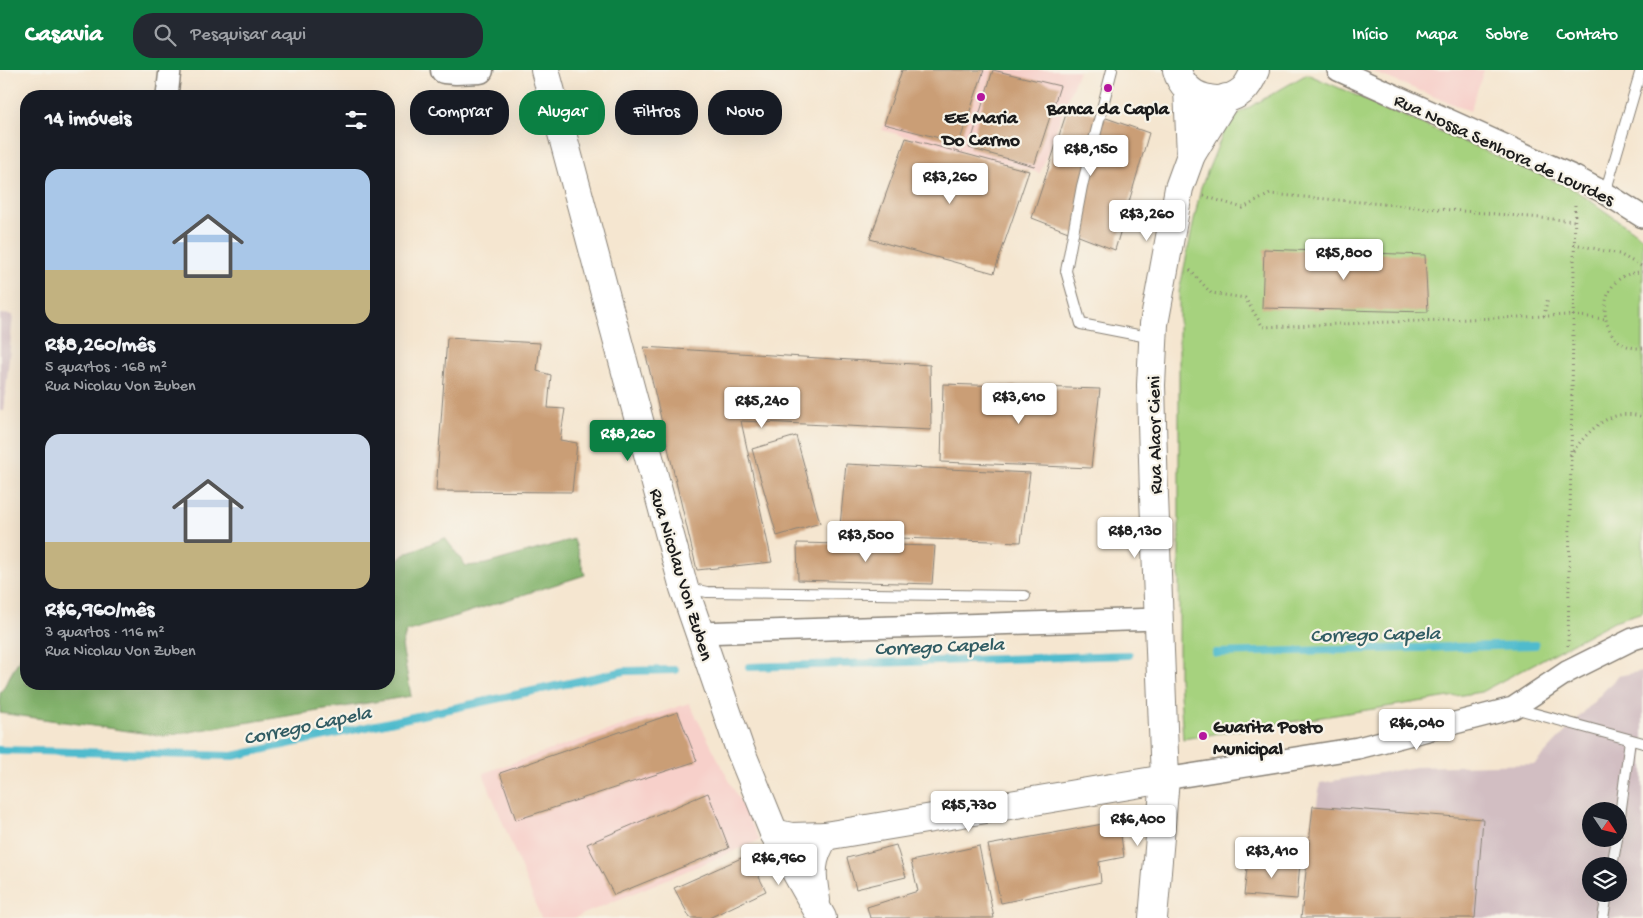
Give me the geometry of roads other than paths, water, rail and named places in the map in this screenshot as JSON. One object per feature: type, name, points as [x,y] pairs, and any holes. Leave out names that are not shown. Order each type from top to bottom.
[{"type":"main road","name":"Rua Nicolau Von Zuben","points":[[545,70],[684,588],[739,747],[774,834],[820,916]]},
{"type":"main road","points":[[1182,79],[1194,94],[1207,99],[1220,100],[1243,90],[1255,70]]},
{"type":"main road","name":"Rua Alaor Cieni","points":[[1182,79],[1191,155]]},
{"type":"main road","name":"Rua Alaor Cieni","points":[[1153,918],[1165,779],[1151,385],[1154,324],[1179,188],[1191,155],[1226,98]]},
{"type":"main road","points":[[774,834],[791,837],[825,836],[1165,779]]},
{"type":"main road","points":[[820,916],[812,878],[812,868],[814,857],[825,836]]},
{"type":"street","points":[[168,90],[170,70]]},
{"type":"street","points":[[444,70],[480,70]]},
{"type":"street","name":"Rua Nossa Senhora de Lourdes","points":[[1338,70],[1575,177],[1605,193],[1643,218]]},
{"type":"street","points":[[699,633],[1159,619]]},
{"type":"street","points":[[1165,779],[1358,748],[1513,708],[1567,672],[1633,639],[1643,636]]},
{"type":"lane","points":[[1112,70],[1082,186],[1066,271],[1081,324],[1153,338]]},
{"type":"lane","points":[[1605,193],[1641,70]]},
{"type":"lane","points":[[684,588],[707,592],[1025,596]]},
{"type":"lane","points":[[1513,708],[1643,743]]},
{"type":"lane","points":[[1622,802],[1630,740]]},
{"type":"lane","points":[[1603,918],[1606,902]]},
{"type":"waterway","name":"Corrego Capela","points":[[1216,653],[1535,645]]},
{"type":"waterway","name":"Corrego Capela","points":[[749,667],[1129,655]]},
{"type":"waterway","name":"Corrego Capela","points":[[0,750],[233,756],[625,671],[675,670]]},
{"type":"place","name":"Banca da Capla","points":[[1108,88]]},
{"type":"place","name":"EE Maria Do Carmo","points":[[981,97]]},
{"type":"place","name":"Guarita Posto Municipal","points":[[1203,736]]}]
